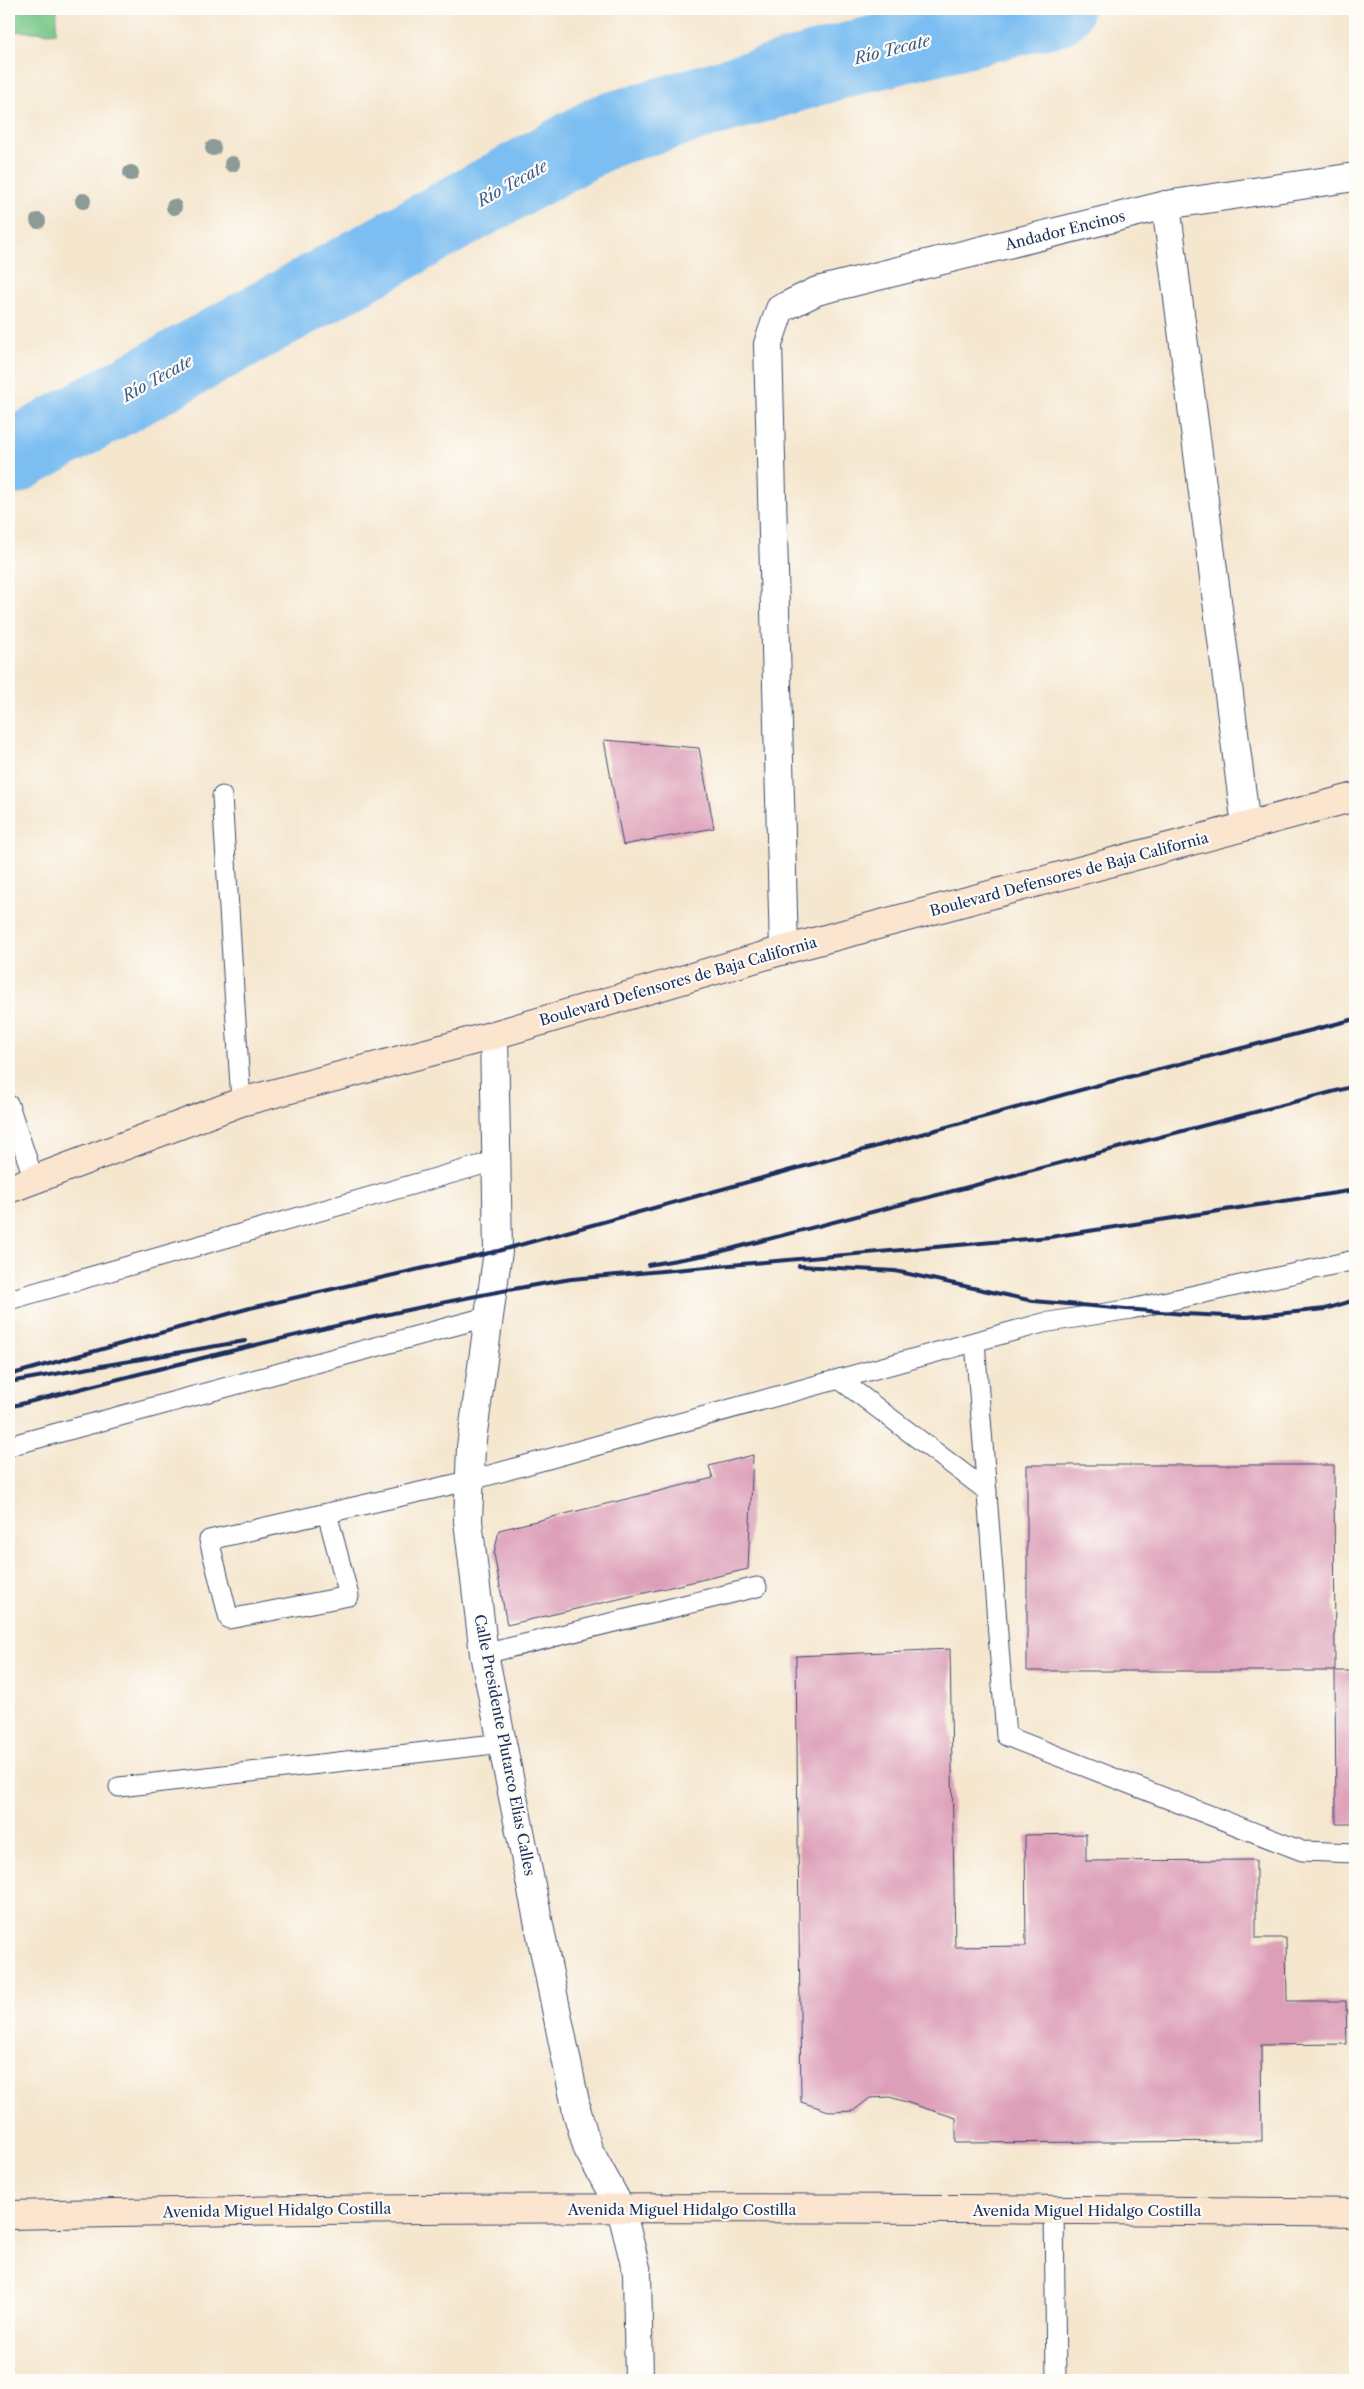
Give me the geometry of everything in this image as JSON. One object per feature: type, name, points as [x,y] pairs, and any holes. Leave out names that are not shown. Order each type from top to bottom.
[{"type":"main road","name":"Boulevard Defensores de Baja California","points":[[9,1190],[242,1102],[494,1035],[784,950],[1355,797]]},
{"type":"main road","name":"Avenida Miguel Hidalgo Costilla","points":[[9,2215],[244,2210],[621,2209],[1054,2209],[1355,2213]]},
{"type":"street","name":"Andador Encinos","points":[[784,950],[768,344],[780,309],[817,291],[1166,205],[1355,177]]},
{"type":"street","points":[[1166,205],[1246,826]]},
{"type":"street","name":"Calle Presidente Plutarco Elías Calles","points":[[494,1035],[495,1161],[499,1234],[490,1316],[471,1448],[468,1481],[468,1522],[484,1654],[577,2112],[588,2149],[621,2209],[637,2272],[639,2380]]},
{"type":"lane","points":[[222,796],[242,1102]]},
{"type":"lane","points":[[9,1105],[34,1180]]},
{"type":"lane","points":[[9,1300],[495,1161]]},
{"type":"lane","points":[[327,1513],[349,1596],[229,1619],[209,1540],[327,1513],[468,1481],[1042,1323],[1131,1309],[1355,1260]]},
{"type":"lane","points":[[9,1446],[490,1316]]},
{"type":"lane","points":[[975,1342],[1006,1736],[1302,1851],[1355,1853]]},
{"type":"lane","points":[[838,1379],[987,1491]]},
{"type":"lane","points":[[484,1654],[757,1587]]},
{"type":"lane","points":[[119,1787],[503,1744]]},
{"type":"lane","points":[[1054,2209],[1056,2380]]},
{"type":"green space","points":[[9,9],[57,9],[56,33],[9,31]]},
{"type":"building","points":[[604,740],[699,748],[714,828],[623,845]]},
{"type":"building","points":[[753,1455],[748,1569],[507,1625],[494,1554],[499,1530],[713,1478],[709,1466]]},
{"type":"building","points":[[1027,1465],[1334,1465],[1335,1671],[1027,1671]]},
{"type":"building","points":[[950,1649],[955,1947],[1026,1946],[1025,1835],[1086,1834],[1086,1861],[1256,1860],[1256,1938],[1286,1938],[1287,2001],[1346,2001],[1347,2044],[1261,2045],[1262,2141],[956,2143],[956,2118],[890,2097],[870,2098],[853,2111],[832,2112],[801,2102],[796,1656]]},
{"type":"building","points":[[1335,1671],[1355,1671],[1355,1824],[1336,1824]]},
{"type":"waterway","name":"Río Tecate","points":[[9,459],[605,131],[857,57],[1056,9]]},
{"type":"railway","points":[[9,1375],[250,1308],[498,1251],[1113,1081],[1355,1019]]},
{"type":"railway","points":[[648,1265],[711,1254],[1355,1086]]},
{"type":"railway","points":[[9,1407],[288,1337],[429,1305],[571,1279],[1050,1237],[1355,1190]]},
{"type":"railway","points":[[799,1266],[895,1271],[1033,1301],[1184,1314],[1247,1317],[1325,1309],[1355,1300]]},
{"type":"railway","points":[[9,1382],[245,1341]]}]
